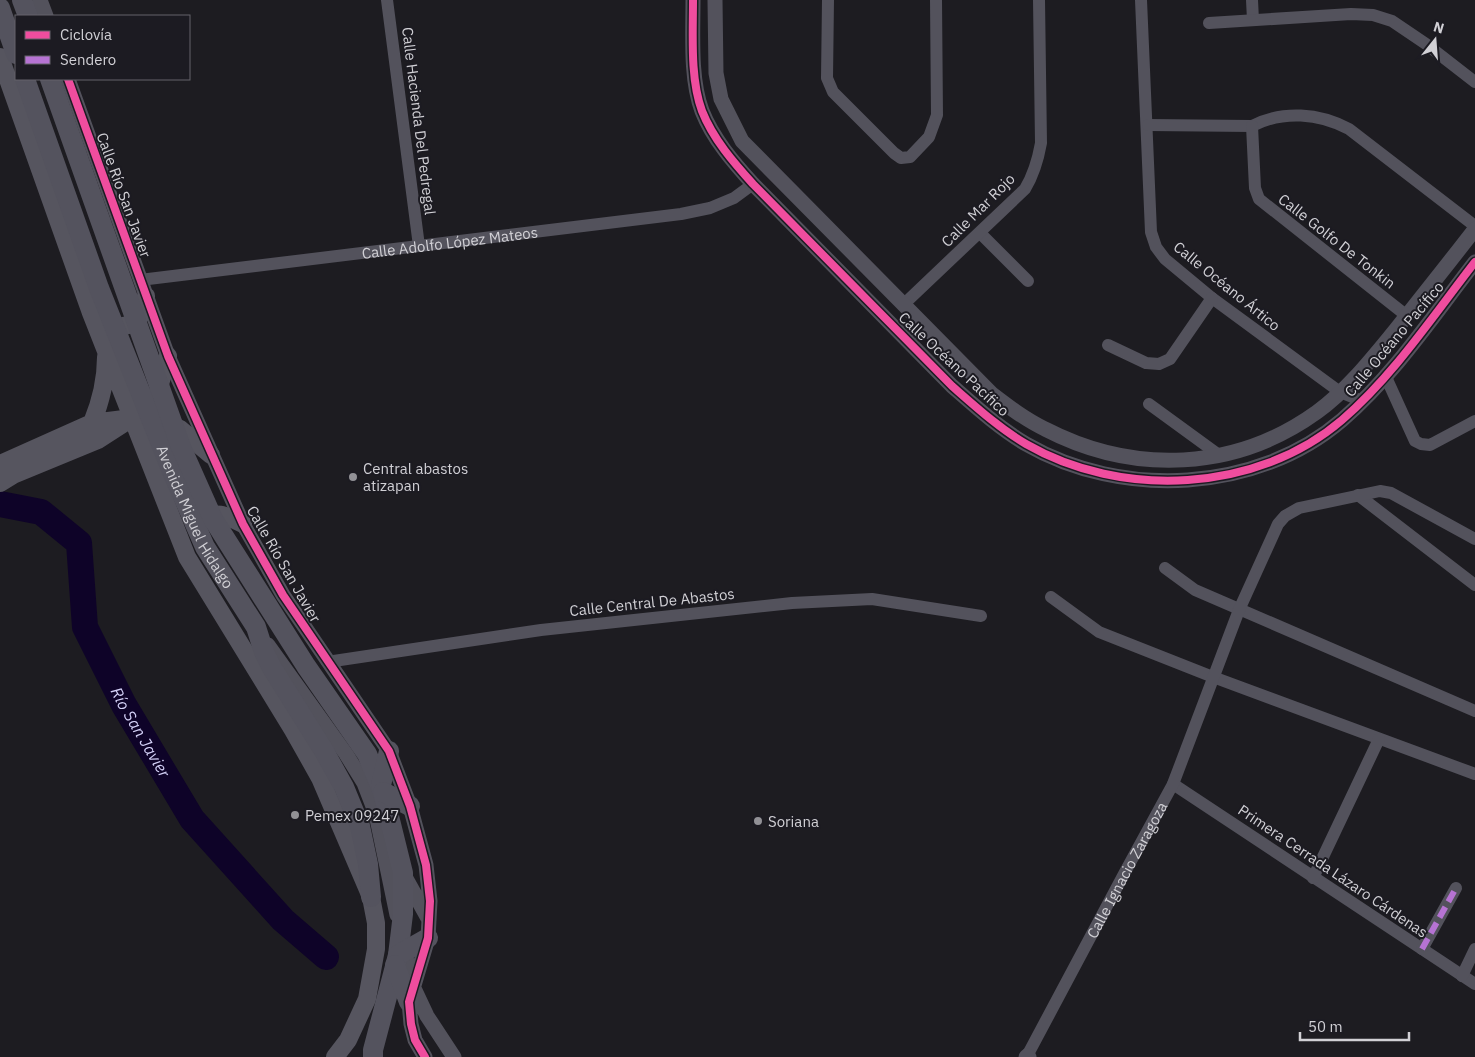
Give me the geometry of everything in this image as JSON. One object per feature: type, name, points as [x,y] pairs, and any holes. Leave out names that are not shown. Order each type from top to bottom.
[{"type":"main road","points":[[22,0],[28,15]]},
{"type":"main road","points":[[0,8],[15,51]]},
{"type":"main road","points":[[0,57],[91,313],[188,557],[320,778],[371,897]]},
{"type":"main road","name":"Avenida Miguel Hidalgo","points":[[25,80],[99,288],[171,468],[205,547],[256,627]]},
{"type":"main road","name":"Avenida Miguel Hidalgo","points":[[50,80],[136,286],[181,447],[214,519],[306,666],[367,754],[382,788],[403,873],[403,914],[397,960],[373,1050],[373,1057]]},
{"type":"main road","points":[[91,313],[103,324],[112,327],[134,322],[140,316],[136,286]]},
{"type":"main road","points":[[92,423],[100,404],[104,385],[106,352]]},
{"type":"main road","points":[[0,482],[98,440],[144,409],[158,390],[168,356]]},
{"type":"main road","points":[[0,464],[92,423],[132,418],[170,424],[180,429],[211,455]]},
{"type":"main road","points":[[188,557],[190,539],[194,528],[203,518],[216,513],[226,515],[243,524]]},
{"type":"main road","points":[[256,627],[268,660],[344,787],[360,826],[368,864],[376,923],[376,950],[367,999],[348,1040],[335,1057]]},
{"type":"main road","points":[[389,751],[382,788],[410,806]]},
{"type":"main road","points":[[409,1002],[397,960],[429,930]]},
{"type":"street","points":[[40,0],[46,15]]},
{"type":"street","name":"Calle Hacienda Del Pedregal","points":[[386,0],[419,246]]},
{"type":"street","name":"Calle Océano Pacífico","points":[[693,0],[693,70],[702,111],[725,153],[753,184],[977,409],[1028,445],[1096,472],[1174,482],[1209,478],[1245,472],[1282,458],[1311,443],[1362,402],[1412,344],[1475,262]]},
{"type":"street","name":"Calle Océano Pacífico","points":[[715,0],[716,73],[721,99],[742,140],[992,394],[1018,413],[1052,433],[1109,454],[1142,460],[1183,461],[1219,455],[1245,449],[1269,440],[1318,412],[1366,366],[1475,227]]},
{"type":"street","points":[[828,0],[828,78],[833,92],[901,158],[910,156],[929,137],[937,115],[936,0]]},
{"type":"street","name":"Calle Mar Rojo","points":[[903,305],[1025,189],[1033,177],[1041,143],[1039,0]]},
{"type":"street","name":"Calle Océano Ártico","points":[[1141,0],[1148,125],[1151,232],[1156,247],[1165,259],[1212,298],[1340,392],[1362,402]]},
{"type":"street","points":[[1252,0],[1253,20]]},
{"type":"street","points":[[1209,23],[1351,14],[1373,15],[1392,21],[1426,44],[1475,82]]},
{"type":"street","name":"Calle Río San Javier","points":[[68,80],[136,286],[243,524],[283,595],[389,751],[410,806],[426,865],[430,901],[429,930],[409,1002],[415,1040],[425,1057]]},
{"type":"street","points":[[1148,125],[1252,126],[1265,119],[1282,116],[1318,117],[1334,121],[1350,129],[1475,227]]},
{"type":"street","name":"Calle Golfo De Tonkin","points":[[1252,126],[1255,188],[1259,199],[1407,316]]},
{"type":"street","name":"Calle Adolfo López Mateos","points":[[136,286],[419,246],[682,214],[710,208],[734,198],[753,184]]},
{"type":"street","points":[[980,233],[1028,281]]},
{"type":"street","points":[[1108,345],[1146,363],[1159,364],[1170,359],[1212,298]]},
{"type":"street","points":[[1385,375],[1415,441],[1430,445],[1475,421]]},
{"type":"street","points":[[1149,404],[1219,455]]},
{"type":"street","name":"Calle Ignacio Zaragoza","points":[[1028,1057],[1125,872],[1174,784],[1238,610],[1278,524],[1285,516],[1298,508],[1380,491],[1391,493],[1475,539]]},
{"type":"street","points":[[1358,495],[1475,585]]},
{"type":"street","points":[[1165,568],[1195,590],[1238,610],[1475,711]]},
{"type":"street","points":[[1052,597],[1099,632],[1212,677],[1475,774]]},
{"type":"street","name":"Calle Central De Abastos","points":[[327,662],[541,630],[792,603],[872,599],[981,616]]},
{"type":"street","name":"Avenida Miguel Hidalgo","points":[[256,627],[346,754],[364,783],[376,814],[411,982],[427,1016],[454,1057]]},
{"type":"street","points":[[1313,878],[1379,739]]},
{"type":"street","name":"Primera Cerrada Lázaro Cárdenas","points":[[1174,784],[1475,984]]},
{"type":"street","points":[[403,873],[429,930]]},
{"type":"street","points":[[1422,949],[1456,888]]},
{"type":"street","points":[[1462,976],[1475,949]]},
{"type":"waterway","name":"Río San Javier","points":[[0,504],[41,512],[79,543],[85,627],[124,705],[192,819],[283,920],[326,957]]},
{"type":"marked path","points":[[1422,949],[1456,888]]},
{"type":"cycle path","points":[[693,0],[693,57],[698,98],[712,131],[731,159],[753,184],[952,386],[1016,438],[1063,462],[1104,474],[1145,480],[1188,480],[1230,474],[1270,462],[1308,444],[1342,420],[1379,384],[1475,262]]},
{"type":"cycle path","points":[[68,80],[168,356],[243,524],[283,595],[389,751],[410,806],[426,865],[430,901],[428,938],[409,1002],[415,1040],[425,1057]]},
{"type":"place","name":"Central abastos atizapan","points":[[353,477]]},
{"type":"place","name":"Pemex 09247","points":[[295,815]]},
{"type":"place","name":"Soriana","points":[[758,821]]}]
